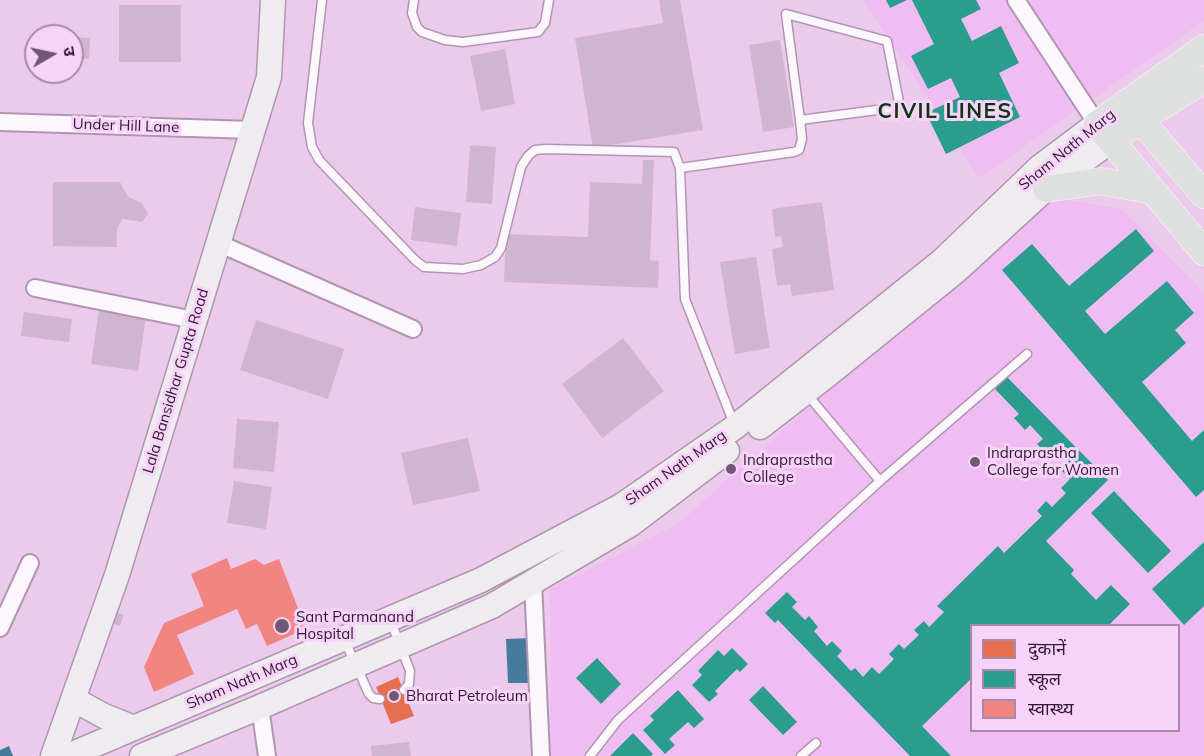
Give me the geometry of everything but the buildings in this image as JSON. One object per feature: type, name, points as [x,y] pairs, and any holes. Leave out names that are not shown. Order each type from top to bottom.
[{"type":"main road","name":"Lala Bansidhar Gupta Road","points":[[53,756],[117,575],[269,77],[273,0]]},
{"type":"main road","name":"Sham Nath Marg","points":[[68,756],[481,580],[621,506],[800,385],[956,271],[1104,133],[1133,111],[1204,48]]},
{"type":"main road","name":"Sham Nath Marg","points":[[1133,111],[1204,80]]},
{"type":"main road","points":[[1133,111],[1204,195]]},
{"type":"main road","name":"Sham Nath Marg","points":[[142,756],[492,606],[631,524],[800,385],[943,260],[1040,167],[1104,133]]},
{"type":"main road","points":[[1104,133],[1204,252]]},
{"type":"main road","points":[[1046,189],[1101,181],[1153,190]]},
{"type":"main road","points":[[73,699],[104,716],[134,728]]},
{"type":"street","points":[[1016,0],[1104,133]]},
{"type":"street","name":"Under Hill Lane","points":[[0,122],[252,130]]},
{"type":"street","points":[[218,243],[413,329]]},
{"type":"street","points":[[36,288],[194,320]]},
{"type":"street","points":[[0,628],[30,563]]},
{"type":"street","points":[[533,582],[541,756]]},
{"type":"street","points":[[260,707],[267,756]]},
{"type":"lane","points":[[322,0],[308,123],[312,147],[319,160],[424,267],[463,269],[481,265],[495,257],[501,248],[521,167],[535,150],[674,152],[680,168],[685,299],[735,427]]},
{"type":"lane","points":[[414,0],[412,13],[417,27],[422,32],[445,40],[464,42],[538,32],[545,23],[549,0]]},
{"type":"lane","points":[[680,168],[794,152],[802,145],[786,14],[887,41],[900,107],[800,120]]},
{"type":"lane","points":[[590,756],[618,720],[880,481],[1027,354]]},
{"type":"lane","points":[[800,385],[880,481]]},
{"type":"lane","points":[[390,619],[410,671],[409,684],[404,690]]},
{"type":"lane","points":[[344,639],[371,696],[373,699],[380,699]]},
{"type":"lane","points":[[801,756],[816,743]]},
{"type":"shaded area","points":[[864,0],[1204,0],[1204,21],[979,178]]},
{"type":"shaded area","name":"Indraprastha College for Women","points":[[1049,197],[1122,209],[1204,293],[1204,756],[551,756],[550,589],[679,523]]},
{"type":"place","name":"Indraprastha College for Women","points":[[975,462]]},
{"type":"place","name":"Indraprastha College","points":[[731,469]]},
{"type":"place","name":"Sant Parmanand Hospital","points":[[282,626]]},
{"type":"place","name":"Bharat Petroleum","points":[[394,696]]},
{"type":"district","name":"CIVIL LINES","points":[[945,112]]}]
